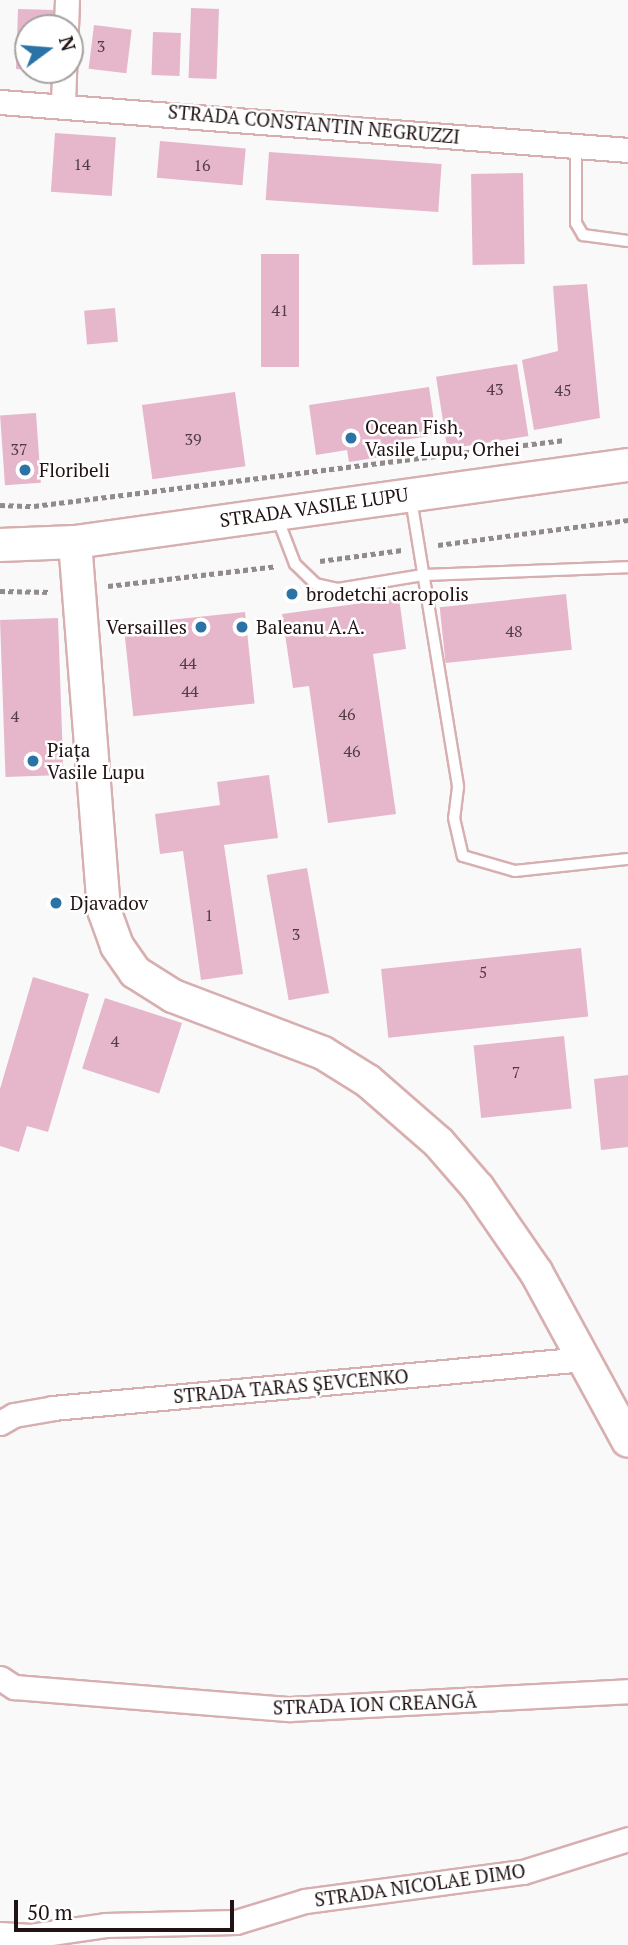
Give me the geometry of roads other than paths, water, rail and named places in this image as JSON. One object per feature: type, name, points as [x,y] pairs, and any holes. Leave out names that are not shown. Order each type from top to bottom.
[{"type":"street","points":[[62,104],[63,84]]},
{"type":"street","name":"STRADA CONSTANTIN NEGRUZZI","points":[[0,102],[62,104],[628,150]]},
{"type":"street","name":"STRADA VASILE LUPU","points":[[0,545],[75,542],[410,493],[628,465]]},
{"type":"street","points":[[75,542],[104,910],[117,946],[135,972],[173,996],[323,1053],[368,1081],[429,1134],[478,1188],[536,1272],[628,1441]]},
{"type":"street","name":"STRADA TARAS ȘEVCENKO","points":[[0,1423],[14,1415],[53,1408],[583,1359]]},
{"type":"street","name":"STRADA ION CREANGĂ","points":[[0,1678],[13,1687],[290,1709],[628,1691]]},
{"type":"street","name":"STRADA NICOLAE DIMO","points":[[0,1934],[30,1940],[105,1925],[236,1922],[304,1901],[523,1872],[628,1839]]},
{"type":"lane","points":[[576,145],[576,223],[583,235],[628,241]]},
{"type":"lane","points":[[410,493],[458,787],[454,818],[463,856],[515,871],[628,859]]},
{"type":"lane","points":[[276,513],[295,564],[316,584],[338,589],[423,576],[628,567]]},
{"type":"place","name":"Ocean Fish, Vasile Lupu, Orhei","points":[[351,438]]},
{"type":"place","name":"Floribeli","points":[[25,470]]},
{"type":"place","name":"brodetchi acropolis","points":[[292,594]]},
{"type":"place","name":"Versailles","points":[[201,627]]},
{"type":"place","name":"Baleanu A.A.","points":[[242,627]]},
{"type":"place","name":"Piața Vasile Lupu","points":[[33,761]]},
{"type":"place","name":"Djavadov","points":[[56,903]]}]
